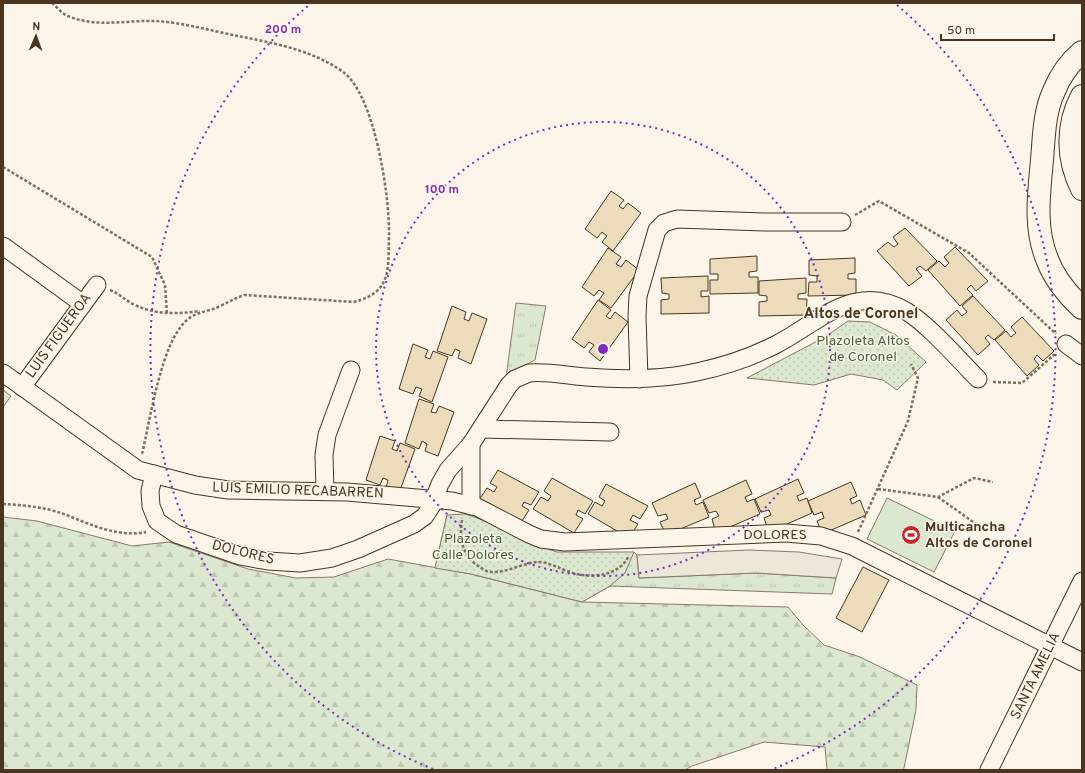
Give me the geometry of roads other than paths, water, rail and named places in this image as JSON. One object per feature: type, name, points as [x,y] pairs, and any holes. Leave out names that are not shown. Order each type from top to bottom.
[{"type":"main road","points":[[1082,52],[1063,73],[1050,100],[1044,136],[1038,215],[1039,230],[1047,259],[1060,282],[1082,308]]},
{"type":"main road","points":[[1082,96],[1074,115],[1070,142],[1074,169],[1082,189]]},
{"type":"street","points":[[639,379],[637,316],[638,296],[657,230],[664,223],[677,219],[757,222],[842,222]]},
{"type":"street","points":[[3,246],[83,304]]},
{"type":"street","name":"LUIS FIGUEROA","points":[[22,387],[97,285]]},
{"type":"street","name":"DOLORES","points":[[146,472],[150,490],[151,506],[157,521],[167,529],[185,538],[254,559],[282,563],[319,561],[358,549],[420,521],[429,511],[448,470],[482,429],[509,385],[515,379],[529,373],[639,379],[690,373],[737,361],[782,342],[839,306],[858,301],[871,300],[893,305],[913,316],[978,379]]},
{"type":"street","points":[[1066,344],[1082,356]]},
{"type":"street","points":[[325,491],[324,464],[327,435],[351,370]]},
{"type":"street","name":"LUIS EMILIO RECABARREN","points":[[3,373],[146,472],[208,487],[228,490],[378,493],[434,498]]},
{"type":"street","points":[[482,429],[610,432]]},
{"type":"street","points":[[468,504],[471,444]]},
{"type":"street","name":"DOLORES","points":[[434,498],[468,504],[524,532],[547,540],[570,542],[786,533],[821,536],[852,546],[1082,662]]},
{"type":"street","name":"SANTA AMELIA","points":[[989,770],[1082,581]]},
{"type":"place","name":"Multicancha Altos de Coronel","points":[[911,535]]},
{"type":"district","name":"Altos de Coronel","points":[[861,314]]},
{"type":"park label","name":"Plazoleta Altos de Coronel","points":[[863,350]]},
{"type":"park label","name":"Plazoleta Calle Dolores","points":[[473,548]]}]
